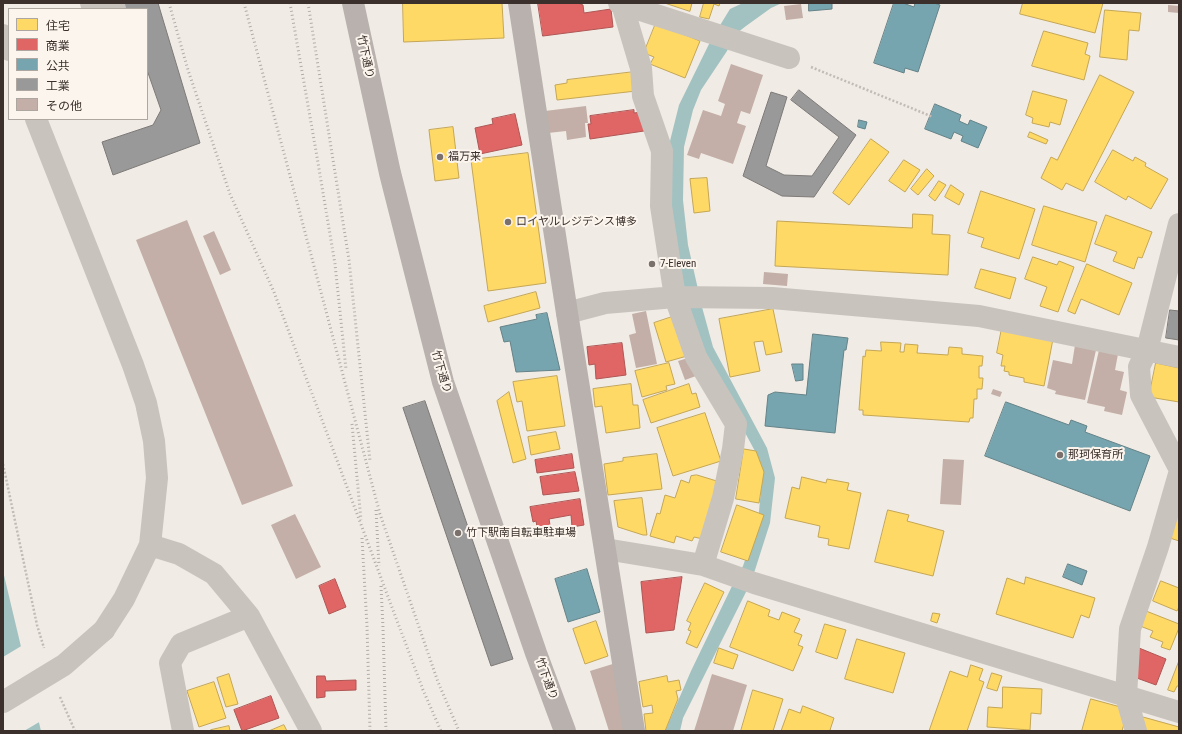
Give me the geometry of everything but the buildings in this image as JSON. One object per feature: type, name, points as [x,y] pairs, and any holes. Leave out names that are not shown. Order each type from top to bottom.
[{"type":"main road","name":"竹下通り","points":[[353,3],[390,173],[443,382],[536,653],[565,731]]},
{"type":"main road","points":[[519,3],[566,313],[634,731]]},
{"type":"street","points":[[621,4],[789,58]]},
{"type":"street","points":[[621,4],[641,68],[643,96],[662,151],[662,206],[675,297],[696,357],[736,424],[733,449],[723,498],[702,565]]},
{"type":"street","points":[[3,35],[8,48]]},
{"type":"street","points":[[3,702],[64,665],[104,630],[124,599],[150,545],[156,478],[154,441],[146,403],[133,365],[36,120]]},
{"type":"street","points":[[1179,224],[1147,350],[1139,367],[1141,395],[1179,468]]},
{"type":"street","points":[[566,313],[605,303],[675,297],[772,298],[979,316],[1179,357]]},
{"type":"street","points":[[1136,731],[1126,696],[1130,628],[1158,548],[1179,474]]},
{"type":"street","points":[[150,545],[179,554],[214,574],[249,616],[311,731]]},
{"type":"street","points":[[605,549],[702,565],[744,580],[1179,712]]},
{"type":"street","points":[[183,731],[170,663],[181,644],[249,616]]},
{"type":"path","points":[[789,58],[933,118]]},
{"type":"path","points":[[3,464],[37,625],[46,653]]},
{"type":"path","points":[[59,695],[75,731]]},
{"type":"water","points":[[743,3],[782,3],[771,8],[733,36],[727,51],[701,90],[693,110],[684,147],[683,200],[688,245],[713,347],[767,448],[775,478],[770,523],[747,590],[683,718],[680,731],[665,731],[691,671],[743,566],[758,522],[762,479],[756,453],[701,351],[670,248],[669,145],[679,105],[711,40],[730,9]]},
{"type":"water","points":[[3,571],[41,731],[3,731]]},
{"type":"pier","points":[[23,645],[41,721],[24,731],[3,731],[3,657]]},
{"type":"railway","points":[[169,3],[188,70],[230,194],[274,292],[423,690],[441,731]]},
{"type":"railway","points":[[244,3],[380,514],[438,682],[459,731]]},
{"type":"railway","points":[[290,3],[335,264],[346,369]]},
{"type":"railway","points":[[308,3],[349,260],[370,461]]},
{"type":"railway","points":[[352,424],[361,520]]},
{"type":"railway","points":[[376,510],[379,566]]},
{"type":"railway","points":[[362,538],[367,626],[370,731]]},
{"type":"railway","points":[[381,586],[386,731]]},
{"type":"place","name":"福万来","points":[[440,157]]},
{"type":"place","name":"ロイヤルレジデンス博多","points":[[508,222]]},
{"type":"place","name":"7-Eleven","points":[[652,264]]},
{"type":"place","name":"那珂保育所","points":[[1060,455]]},
{"type":"place","name":"竹下駅南自転車駐車場","points":[[458,533]]}]
